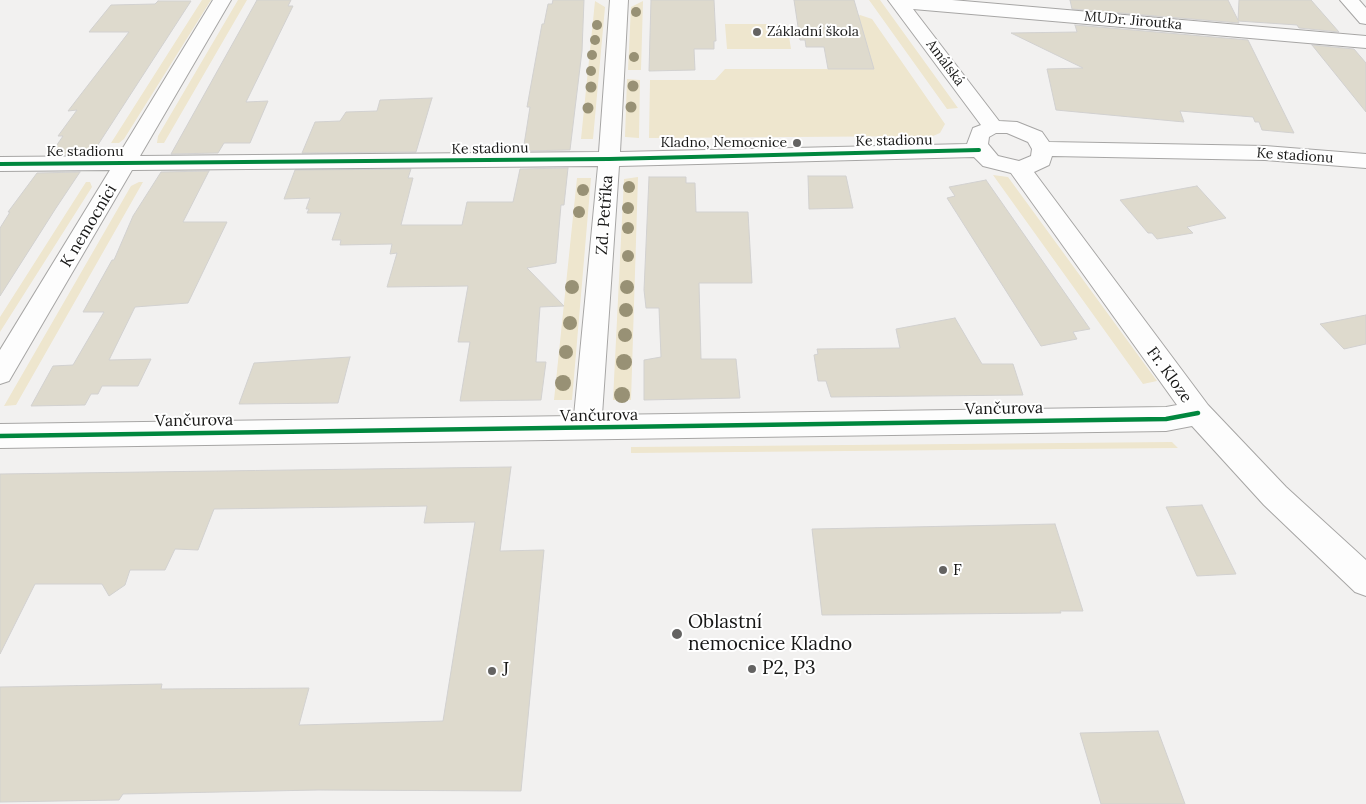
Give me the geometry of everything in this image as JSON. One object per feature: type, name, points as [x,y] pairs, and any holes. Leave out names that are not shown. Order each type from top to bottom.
[{"type":"street","name":"K nemocnici","points":[[0,373],[222,0]]},
{"type":"street","name":"Zd. Petříka","points":[[588,429],[609,159],[618,0]]},
{"type":"street","points":[[1349,0],[1366,19]]},
{"type":"street","name":"MUDr. Jiroutka","points":[[898,2],[950,3],[1366,42]]},
{"type":"street","name":"Amálská","points":[[898,2],[993,127]]},
{"type":"street","points":[[993,127],[1010,127],[1028,132],[1036,137],[1043,148],[1043,154],[1036,164],[1019,168],[1000,165],[991,161],[979,150],[976,144],[980,133],[993,127]]},
{"type":"street","name":"Ke stadionu","points":[[1043,148],[1265,153],[1366,161]]},
{"type":"street","name":"Ke stadionu","points":[[0,164],[609,159],[979,150]]},
{"type":"street","name":"Fr. Kloze","points":[[1019,168],[1198,413],[1275,496],[1366,581]]},
{"type":"street","name":"Vančurova","points":[[0,436],[588,429],[1166,419],[1198,413]]},
{"type":"shaded area","points":[[202,0],[211,0],[124,139],[119,143],[111,143]]},
{"type":"shaded area","points":[[238,0],[247,0],[164,143],[157,143],[158,136]]},
{"type":"shaded area","points":[[869,0],[880,0],[958,108],[947,109]]},
{"type":"shaded area","points":[[595,1],[605,7],[593,139],[581,139]]},
{"type":"shaded area","points":[[643,1],[641,70],[628,70],[631,7]]},
{"type":"shaded area","points":[[858,16],[872,19],[945,124],[940,133],[933,136],[649,138],[650,80],[715,80],[725,69],[873,69]]},
{"type":"shaded area","points":[[725,24],[787,24],[791,49],[727,49]]},
{"type":"shaded area","points":[[627,79],[640,80],[639,138],[625,137]]},
{"type":"shaded area","points":[[993,175],[1008,177],[1157,381],[1143,384]]},
{"type":"shaded area","points":[[638,177],[631,400],[613,400],[624,179]]},
{"type":"shaded area","points":[[577,178],[591,178],[572,400],[554,400]]},
{"type":"shaded area","points":[[86,182],[90,182],[92,187],[0,332],[0,317]]},
{"type":"shaded area","points":[[143,182],[16,405],[4,406],[131,186]]},
{"type":"shaded area","points":[[1172,442],[1178,448],[631,453],[631,447]]},
{"type":"building","points":[[257,0],[291,0],[288,6],[293,6],[246,102],[268,101],[250,143],[224,143],[218,153],[171,154]]},
{"type":"building","points":[[553,0],[584,0],[582,51],[570,150],[523,151],[530,107],[527,107],[542,24],[544,24],[548,4],[552,4]]},
{"type":"building","points":[[651,0],[714,0],[716,41],[714,41],[714,49],[694,49],[695,70],[649,71]]},
{"type":"building","points":[[794,0],[854,0],[874,69],[828,69],[824,47],[806,47],[805,40],[800,40]]},
{"type":"building","points":[[1070,0],[1228,0],[1238,20],[1239,0],[1311,0],[1339,32],[1299,28],[1297,25],[1238,21],[1239,23],[1072,9]]},
{"type":"building","points":[[158,1],[191,1],[92,154],[50,155],[63,136],[58,136],[77,110],[68,111],[129,32],[89,32],[111,5],[155,4]]},
{"type":"building","points":[[1075,25],[1248,40],[1294,133],[1262,130],[1259,122],[1255,122],[1253,117],[1180,111],[1184,122],[1056,110],[1047,69],[1083,68],[1011,33],[1077,32]]},
{"type":"building","points":[[1312,45],[1354,49],[1366,63],[1366,112]]},
{"type":"building","points":[[432,98],[416,152],[302,153],[315,122],[340,121],[346,112],[377,111],[380,100]]},
{"type":"building","points":[[568,168],[564,205],[561,205],[556,263],[527,268],[564,306],[540,307],[536,362],[546,362],[541,400],[460,401],[470,342],[458,342],[468,286],[387,287],[397,253],[390,254],[392,244],[340,245],[341,240],[332,240],[341,213],[307,213],[309,209],[306,209],[310,198],[284,199],[295,170],[411,169],[408,178],[413,178],[401,225],[462,225],[467,202],[513,202],[520,169]]},
{"type":"building","points":[[209,171],[183,222],[227,222],[188,303],[135,307],[109,360],[151,359],[138,386],[102,386],[98,394],[91,394],[85,405],[31,406],[53,366],[73,365],[104,312],[83,312],[112,260],[114,260],[133,216],[161,172]]},
{"type":"building","points":[[80,172],[0,296],[0,228],[10,212],[8,212],[37,173]]},
{"type":"building","points":[[808,176],[846,176],[853,208],[809,209]]},
{"type":"building","points":[[649,177],[686,177],[686,183],[695,183],[696,212],[748,212],[752,283],[699,283],[701,359],[736,359],[740,398],[644,400],[644,360],[661,357],[659,308],[646,308],[644,290]]},
{"type":"building","points":[[986,180],[1090,329],[1073,332],[1077,339],[1041,346],[947,198],[955,196],[949,187]]},
{"type":"building","points":[[1197,186],[1226,218],[1187,227],[1193,233],[1157,239],[1152,233],[1148,233],[1120,200]]},
{"type":"building","points":[[1366,315],[1366,344],[1344,349],[1320,324]]},
{"type":"building","points":[[955,318],[982,364],[1013,364],[1023,395],[831,397],[826,381],[818,381],[814,355],[818,354],[817,349],[900,348],[896,329]]},
{"type":"building","points":[[350,357],[338,403],[239,404],[254,363]]},
{"type":"building","points":[[511,467],[500,551],[544,550],[521,791],[318,790],[123,794],[119,800],[0,802],[0,687],[162,684],[161,689],[309,688],[299,725],[443,721],[475,522],[424,523],[427,506],[214,509],[198,550],[175,549],[165,570],[130,570],[125,585],[109,596],[102,584],[35,584],[0,654],[0,474]]},
{"type":"building","points":[[1202,505],[1236,574],[1197,576],[1166,507]]},
{"type":"building","name":"F","points":[[1055,524],[1083,611],[1060,611],[1061,613],[822,615],[812,529]]},
{"type":"building","points":[[1158,731],[1185,804],[1101,804],[1080,733]]},
{"type":"cycle path","points":[[0,164],[609,159],[979,150]]},
{"type":"cycle path","points":[[0,436],[1166,419],[1198,413]]},
{"type":"place","name":"Základní škola","points":[[757,32]]},
{"type":"place","name":"Kladno, Nemocnice","points":[[797,143]]},
{"type":"place","name":"F","points":[[943,570]]},
{"type":"place","name":"Oblastní nemocnice Kladno","points":[[677,634]]},
{"type":"place","name":"P2, P3","points":[[752,669]]},
{"type":"place","name":"J","points":[[492,671]]}]
